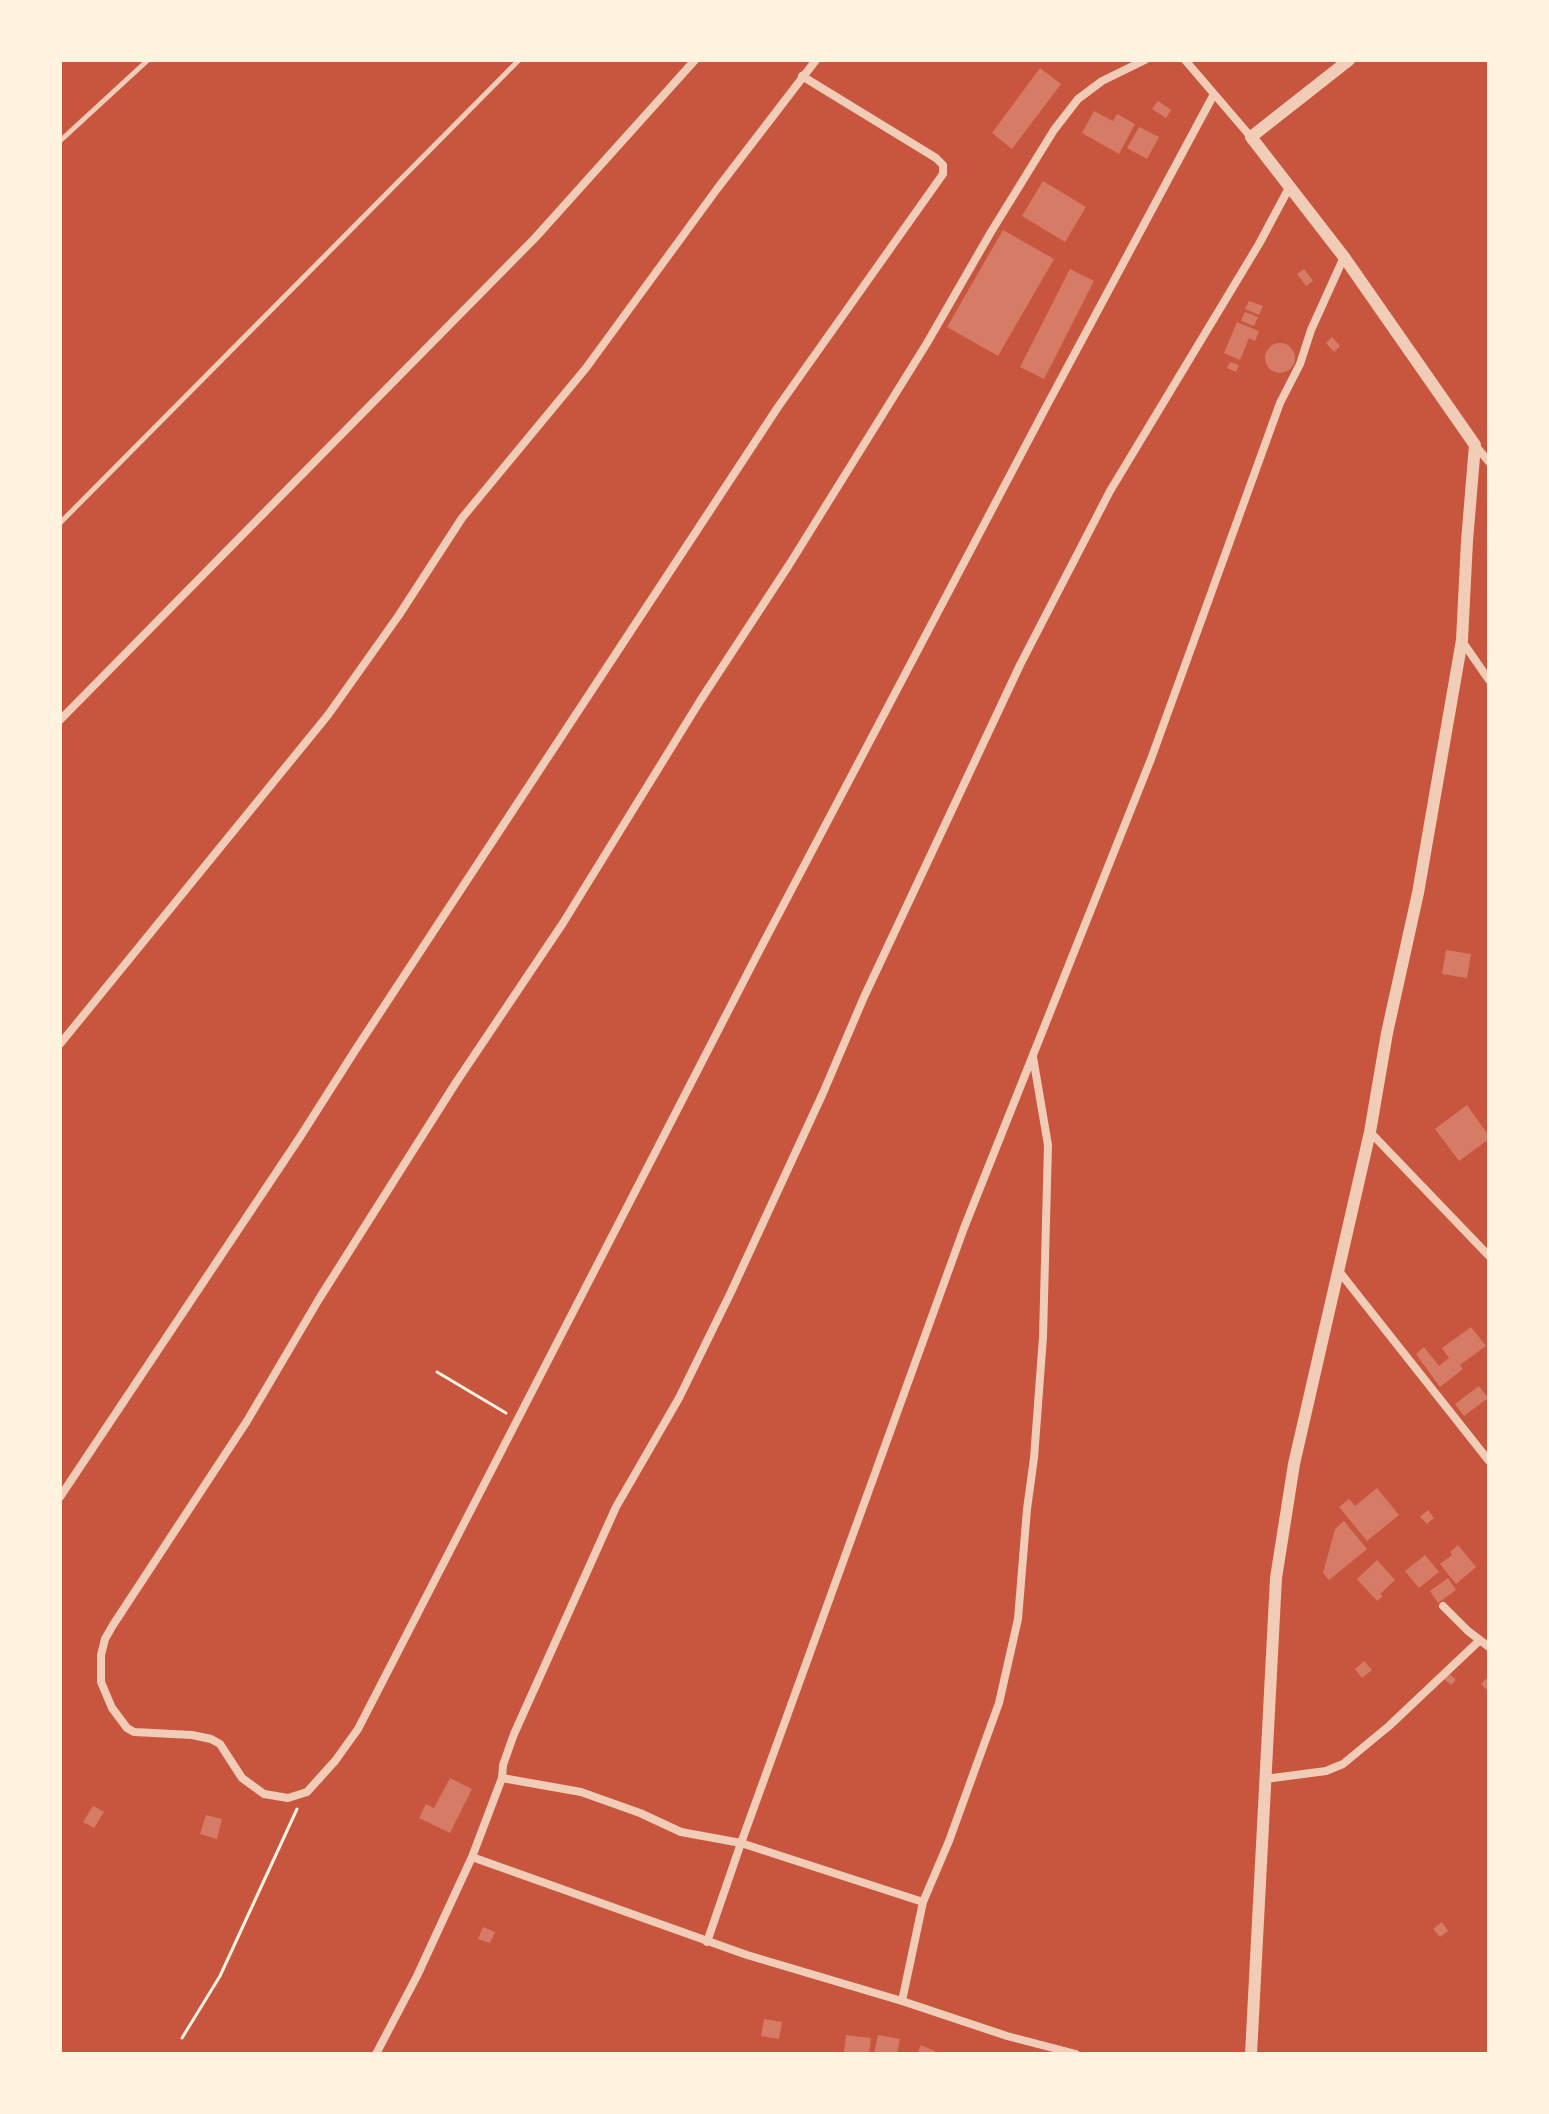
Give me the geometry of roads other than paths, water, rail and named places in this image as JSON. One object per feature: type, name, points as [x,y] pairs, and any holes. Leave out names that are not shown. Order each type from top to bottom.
[{"type":"street","points":[[60,720],[535,238],[695,60]]},
{"type":"street","points":[[60,1044],[328,715],[399,615],[462,518],[586,368],[816,60]]},
{"type":"street","points":[[1145,60],[1102,81],[1078,99],[1054,130],[789,565],[700,701],[563,923],[446,1097],[319,1299],[247,1421],[105,1639],[101,1655],[101,1682],[112,1708],[127,1728],[134,1732],[211,1739],[220,1744],[242,1778],[264,1794],[288,1798],[307,1792],[358,1729],[801,871],[1214,94]]},
{"type":"street","points":[[1185,60],[1251,137],[1344,257],[1489,462]]},
{"type":"street","points":[[1251,137],[1349,60]]},
{"type":"street","points":[[60,1497],[778,407],[943,174],[943,165],[936,158],[802,76]]},
{"type":"street","points":[[376,2054],[417,1976],[472,1857],[502,1778],[503,1765],[514,1734],[616,1507],[679,1398],[731,1292],[864,997],[1020,665],[1110,491],[1259,244],[1290,186]]},
{"type":"street","points":[[707,1942],[964,1228],[1151,759],[1280,403],[1300,364],[1311,330],[1344,257]]},
{"type":"street","points":[[1251,2054],[1276,1578],[1294,1464],[1370,1132],[1387,1033],[1418,893],[1462,640],[1475,445]]},
{"type":"street","points":[[1462,640],[1489,680]]},
{"type":"street","points":[[902,2001],[923,1902],[949,1841],[999,1703],[1018,1619],[1043,1337],[1048,1145],[1033,1057]]},
{"type":"street","points":[[1370,1132],[1489,1256]]},
{"type":"street","points":[[1338,1270],[1489,1461]]},
{"type":"street","points":[[1443,1606],[1489,1647]]},
{"type":"street","points":[[1265,1779],[1326,1771],[1343,1764],[1389,1726],[1480,1640]]},
{"type":"street","points":[[502,1778],[581,1792],[640,1813],[681,1832],[741,1843],[923,1902]]},
{"type":"street","points":[[472,1857],[707,1942],[1007,2036],[1076,2054]]},
{"type":"lane","points":[[60,141],[148,60]]},
{"type":"lane","points":[[60,523],[519,60]]}]
